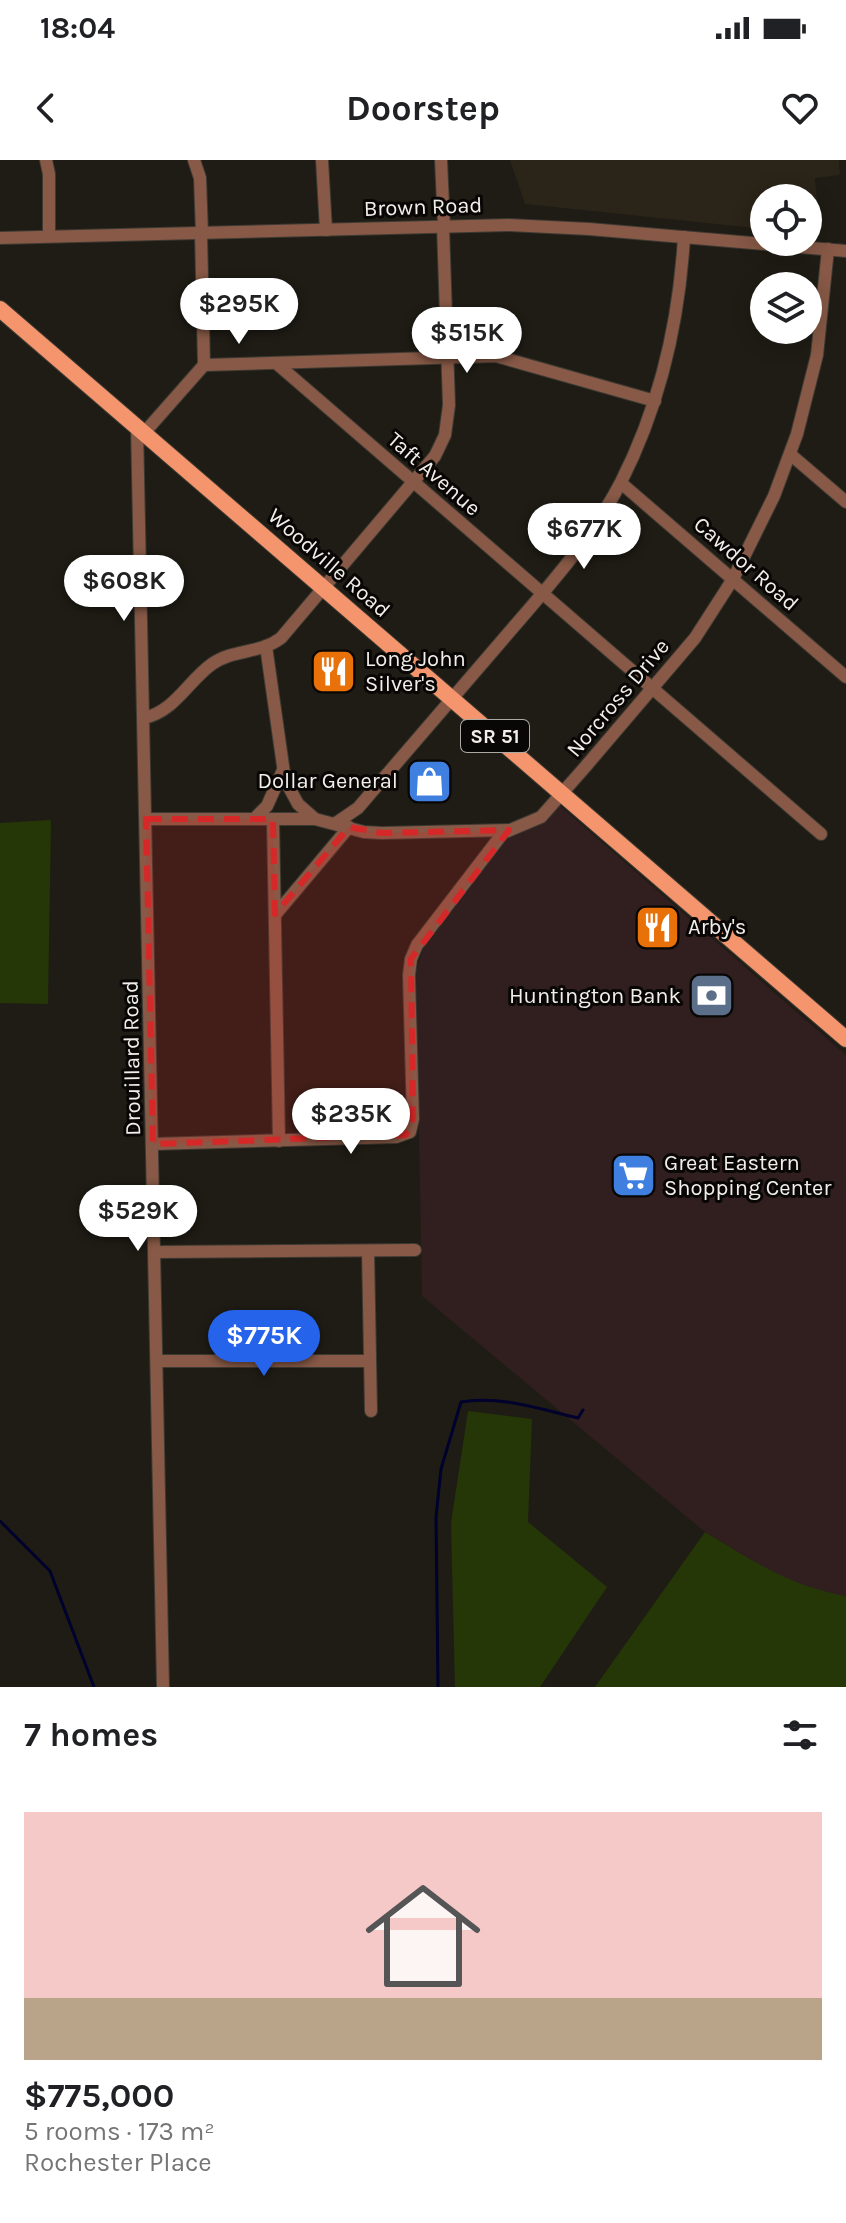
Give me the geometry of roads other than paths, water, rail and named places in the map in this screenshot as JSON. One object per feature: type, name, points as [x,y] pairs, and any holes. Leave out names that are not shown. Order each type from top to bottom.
[{"type":"main road","name":"Woodville Road","points":[[0,309],[846,1039]]},
{"type":"street","points":[[46,160],[49,174],[49,236]]},
{"type":"street","points":[[194,160],[200,178],[204,365]]},
{"type":"street","points":[[322,160],[326,230]]},
{"type":"street","points":[[144,718],[165,709],[206,669],[223,658],[266,646],[281,638],[433,460],[445,435],[449,405],[441,160]]},
{"type":"street","name":"Brown Road","points":[[0,238],[444,226],[560,227],[846,251]]},
{"type":"street","points":[[275,915],[342,825],[578,551],[621,483],[655,401],[675,321],[684,237]]},
{"type":"street","name":"Norcross Drive","points":[[279,1141],[396,1137],[410,1132],[413,1119],[411,959],[426,931],[494,844],[509,830],[536,820],[562,793],[695,638],[733,579],[762,522],[790,454],[817,355],[828,249]]},
{"type":"street","points":[[140,430],[204,365],[502,356],[655,401]]},
{"type":"street","name":"Taft Avenue","points":[[276,363],[821,834]]},
{"type":"street","name":"Drouillard Road","points":[[140,430],[163,1687]]},
{"type":"street","points":[[790,454],[846,502]]},
{"type":"street","name":"Cawdor Road","points":[[621,483],[846,677]]},
{"type":"street","points":[[266,646],[283,770],[291,795],[315,819]]},
{"type":"street","points":[[254,819],[267,806],[283,770]]},
{"type":"street","points":[[146,819],[315,819],[382,833],[509,830]]},
{"type":"street","points":[[153,1144],[279,1141],[273,819]]},
{"type":"street","points":[[156,1252],[415,1250]]},
{"type":"street","points":[[368,1251],[371,1411]]},
{"type":"street","points":[[158,1361],[370,1361]]},
{"type":"waterway","points":[[438,1687],[436,1517],[441,1469],[461,1402],[505,1402],[578,1418],[583,1410]]},
{"type":"waterway","points":[[0,1521],[50,1571],[94,1687]]},
{"type":"place","name":"Long John Silver's","points":[[334,672]]},
{"type":"place","name":"Dollar General","points":[[429,781]]},
{"type":"place","name":"Arby's","points":[[657,927]]},
{"type":"place","name":"Huntington Bank","points":[[712,996]]},
{"type":"place","name":"Great Eastern Shopping Center","points":[[633,1176]]}]
